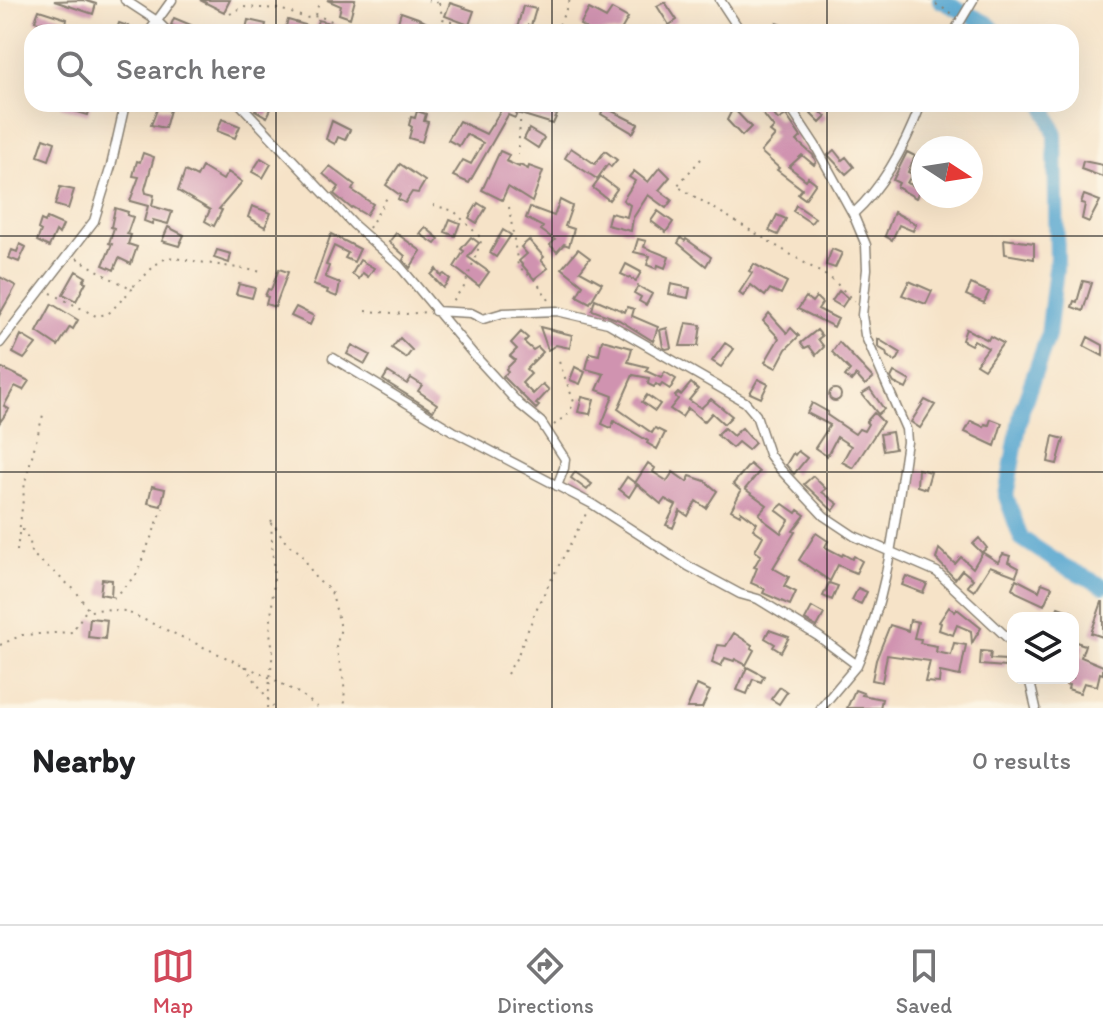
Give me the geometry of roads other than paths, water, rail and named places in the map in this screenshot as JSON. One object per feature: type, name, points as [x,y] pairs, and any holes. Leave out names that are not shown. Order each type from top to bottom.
[{"type":"street","points":[[125,0],[160,24]]},
{"type":"street","points":[[155,24],[172,0]]},
{"type":"street","points":[[720,0],[736,24]]},
{"type":"street","points":[[958,24],[973,0]]},
{"type":"street","points":[[0,343],[94,221],[123,112]]},
{"type":"street","points":[[248,112],[365,236],[398,264],[519,404],[546,430],[565,461],[557,486]]},
{"type":"street","points":[[793,112],[853,214],[866,245],[867,269],[862,309],[865,335],[906,429],[907,442],[891,551],[877,614],[857,665],[821,708]]},
{"type":"street","points":[[853,214],[883,180],[918,112]]},
{"type":"street","points":[[439,311],[471,313],[483,319],[503,313],[557,311],[608,323],[745,402],[756,415],[769,454],[824,516],[854,536],[946,578],[1007,637]]},
{"type":"street","points":[[333,358],[468,439],[592,504],[688,566],[740,594],[758,599],[818,636],[857,665]]},
{"type":"street","points":[[1030,684],[1036,708]]},
{"type":"waterway","points":[[940,0],[988,24]]},
{"type":"waterway","points":[[1047,112],[1055,134],[1057,260],[1048,336],[1022,409],[1006,496],[1021,538],[1060,564],[1103,586]]}]
